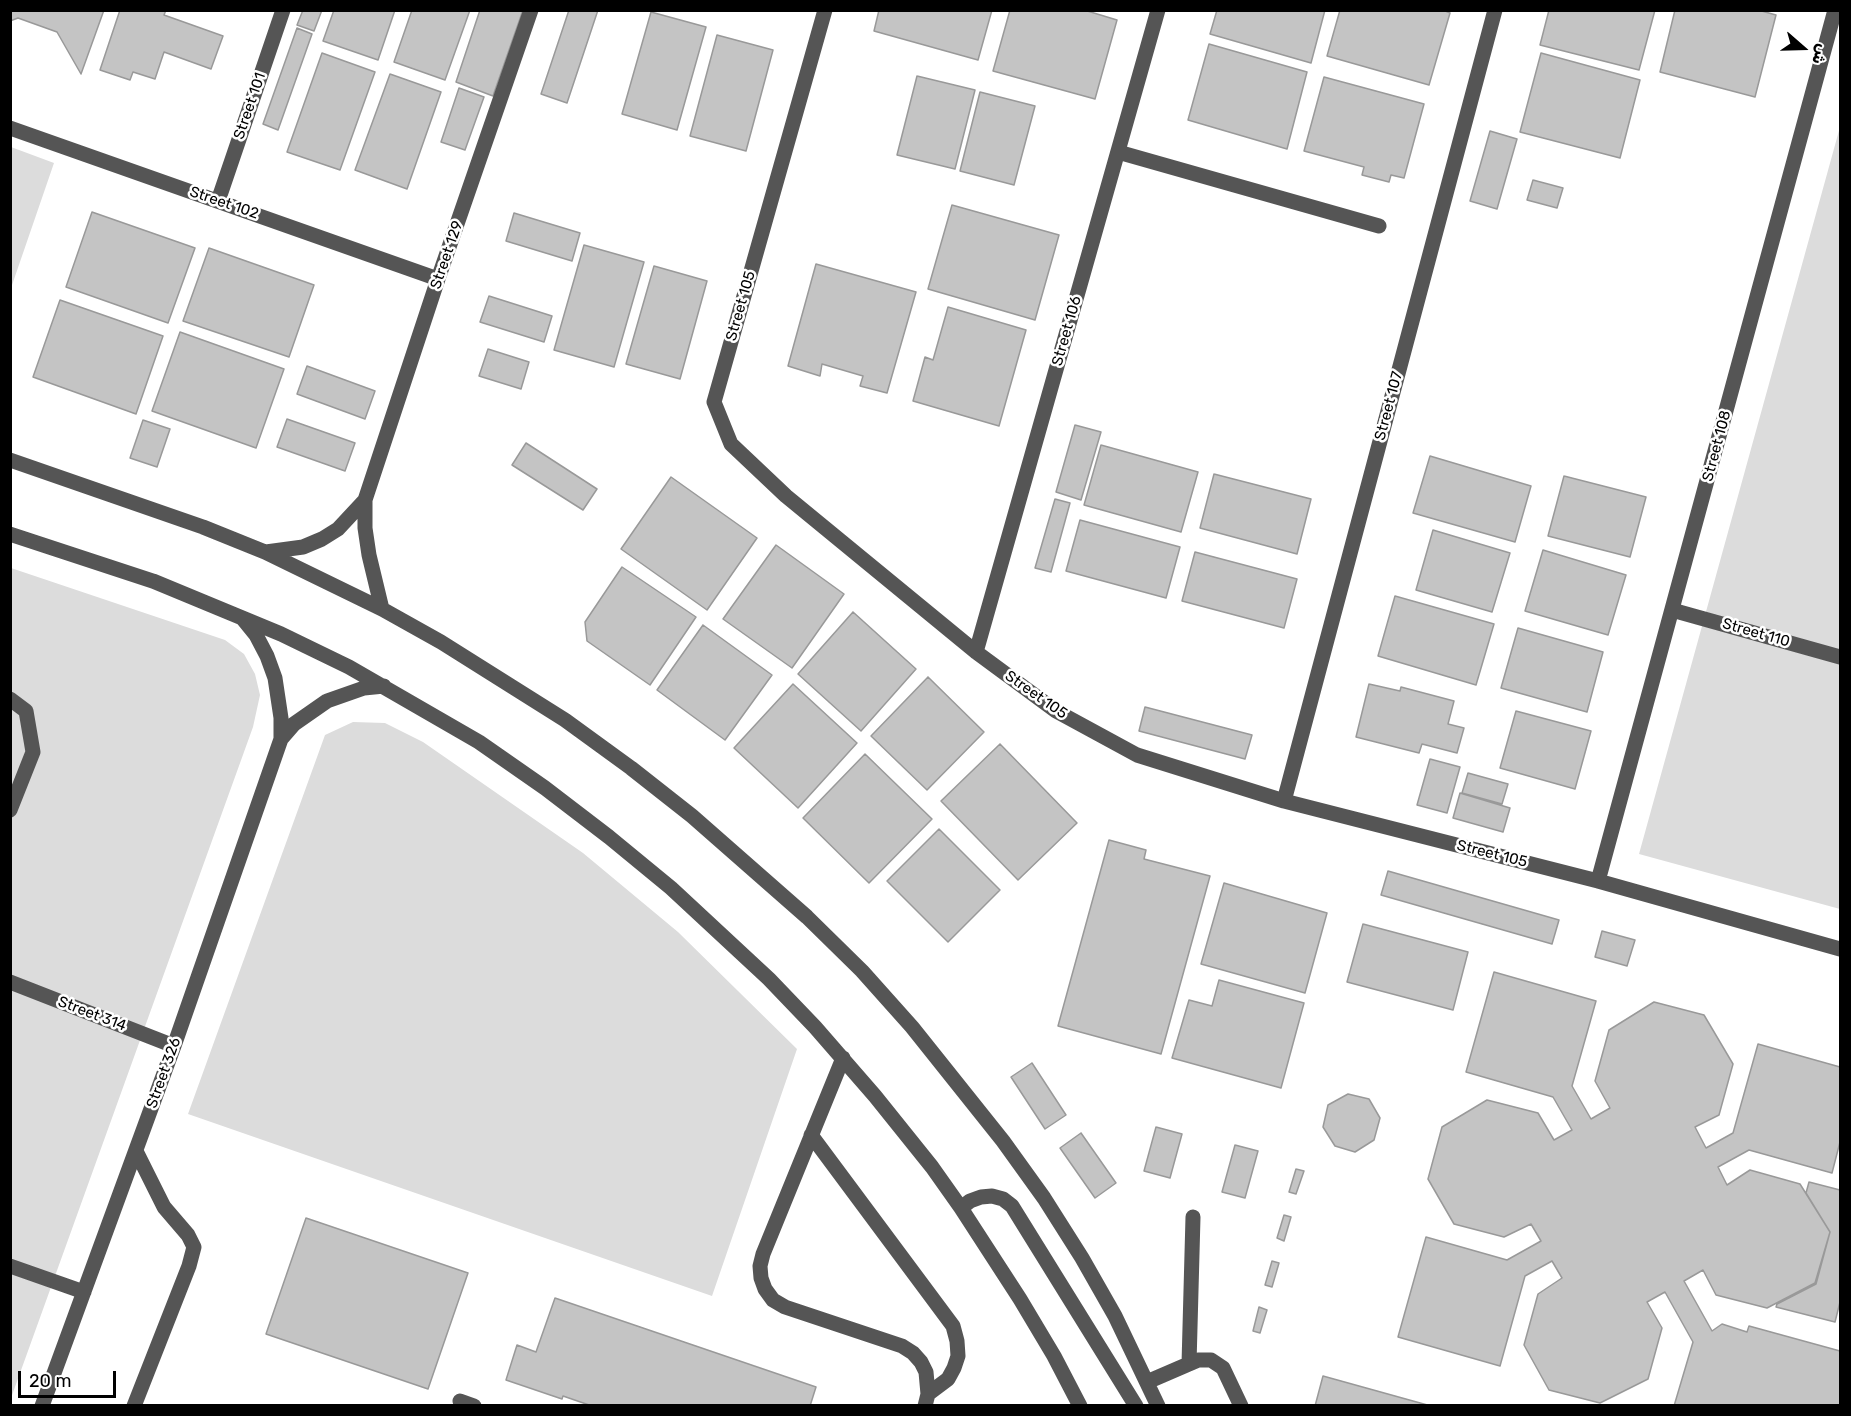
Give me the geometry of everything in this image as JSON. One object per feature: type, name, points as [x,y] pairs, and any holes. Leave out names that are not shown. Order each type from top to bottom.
[{"type":"street","name":"Street 101","points":[[218,201],[283,10]]},
{"type":"street","name":"Street 129","points":[[382,609],[369,555],[365,500],[531,10]]},
{"type":"street","name":"Street 105","points":[[825,10],[714,402],[731,444],[786,496],[976,652],[1056,711],[1137,755],[1284,801],[1598,880],[1840,948]]},
{"type":"street","name":"Street 106","points":[[976,652],[1158,10]]},
{"type":"street","name":"Street 107","points":[[1284,801],[1495,10]]},
{"type":"street","name":"Street 108","points":[[1598,880],[1835,10]]},
{"type":"street","name":"Street 102","points":[[10,128],[438,279]]},
{"type":"street","points":[[1118,152],[1379,226]]},
{"type":"street","points":[[10,460],[182,520],[265,552],[382,609],[497,676],[565,720],[692,816],[807,917],[862,971],[912,1027],[1003,1141],[1044,1198],[1082,1258],[1115,1316],[1158,1406]]},
{"type":"street","name":"Street 129","points":[[265,552],[303,547],[322,539],[338,529],[365,500]]},
{"type":"street","points":[[10,534],[153,581],[282,634],[384,686],[479,742],[545,788],[609,837],[671,888],[728,940],[769,979],[843,1058],[932,1167],[961,1208],[1020,1299],[1080,1406]]},
{"type":"street","name":"Street 110","points":[[1672,610],[1840,657]]},
{"type":"street","name":"Street 326","points":[[42,1406],[174,1046],[281,739],[281,718],[275,678],[256,635],[242,617]]},
{"type":"street","name":"Street 326","points":[[281,739],[302,718],[327,701],[364,688],[384,686]]},
{"type":"street","points":[[10,699],[26,711],[33,752],[10,810]]},
{"type":"street","name":"Street 314","points":[[10,982],[174,1046]]},
{"type":"street","points":[[843,1058],[763,1254],[760,1266],[761,1278],[765,1289],[774,1300],[785,1307],[902,1346],[913,1353],[926,1372],[927,1400]]},
{"type":"street","points":[[811,1135],[953,1326],[958,1356],[954,1368],[948,1379],[927,1400]]},
{"type":"street","points":[[134,1406],[189,1266],[194,1247],[188,1235],[164,1207],[136,1151]]},
{"type":"street","points":[[961,1208],[970,1201],[992,1196],[1003,1199],[1012,1206],[1137,1406]]},
{"type":"street","points":[[1189,1364],[1193,1216]]},
{"type":"street","points":[[10,1266],[84,1292]]},
{"type":"street","points":[[1147,1382],[1204,1358],[1218,1363],[1223,1368],[1241,1406]]},
{"type":"shaded area","points":[[1840,127],[1840,909],[1639,854]]},
{"type":"shaded area","points":[[10,147],[54,163],[11,288]]},
{"type":"shaded area","points":[[11,568],[225,640],[244,654],[255,674],[260,695],[253,727],[11,1398]]},
{"type":"shaded area","points":[[353,722],[385,723],[423,742],[583,853],[678,932],[797,1049],[712,1296],[188,1114],[325,735]]},
{"type":"building","points":[[10,10],[104,10],[81,74],[57,32],[18,18],[10,21]]},
{"type":"building","points":[[120,10],[166,10],[164,15],[223,36],[211,69],[164,52],[155,79],[133,72],[130,80],[100,70]]},
{"type":"building","points":[[303,10],[322,10],[314,31],[297,25]]},
{"type":"building","points":[[334,10],[395,10],[378,60],[323,41]]},
{"type":"building","points":[[412,10],[470,10],[445,80],[394,62]]},
{"type":"building","points":[[480,10],[523,10],[493,96],[456,82]]},
{"type":"building","points":[[569,10],[598,10],[567,103],[541,94]]},
{"type":"building","points":[[879,10],[992,10],[978,60],[874,31]]},
{"type":"building","points":[[1010,10],[1084,10],[1117,20],[1095,99],[993,71]]},
{"type":"building","points":[[1217,10],[1325,10],[1311,63],[1210,34]]},
{"type":"building","points":[[1340,10],[1443,10],[1450,13],[1429,85],[1327,56]]},
{"type":"building","points":[[1549,10],[1655,10],[1639,70],[1540,45]]},
{"type":"building","points":[[1675,10],[1758,10],[1776,15],[1755,97],[1660,72]]},
{"type":"building","points":[[651,12],[706,27],[677,130],[622,114]]},
{"type":"building","points":[[297,28],[312,34],[278,130],[263,124]]},
{"type":"building","points":[[717,35],[773,50],[746,151],[690,136]]},
{"type":"building","points":[[1209,44],[1307,72],[1287,149],[1188,120]]},
{"type":"building","points":[[322,53],[375,72],[340,170],[287,152]]},
{"type":"building","points":[[1541,53],[1640,80],[1620,158],[1520,132]]},
{"type":"building","points":[[390,74],[441,92],[407,189],[355,170]]},
{"type":"building","points":[[917,76],[975,90],[955,169],[897,155]]},
{"type":"building","points":[[1324,77],[1424,104],[1404,178],[1391,175],[1389,182],[1362,175],[1364,167],[1304,151]]},
{"type":"building","points":[[459,88],[484,97],[465,150],[441,142]]},
{"type":"building","points":[[980,92],[1035,106],[1014,185],[960,171]]},
{"type":"building","points":[[1490,131],[1517,139],[1497,209],[1470,201]]},
{"type":"building","points":[[1533,180],[1563,188],[1557,208],[1527,200]]},
{"type":"building","points":[[952,205],[1059,235],[1035,320],[928,289]]},
{"type":"building","points":[[92,212],[195,248],[168,323],[66,287]]},
{"type":"building","points":[[514,213],[580,233],[572,261],[506,241]]},
{"type":"building","points":[[584,245],[644,262],[614,367],[554,350]]},
{"type":"building","points":[[209,248],[314,285],[289,357],[183,321]]},
{"type":"building","points":[[816,264],[916,292],[887,393],[860,386],[863,376],[822,364],[820,376],[788,366]]},
{"type":"building","points":[[654,266],[707,281],[680,379],[626,364]]},
{"type":"building","points":[[489,296],[552,316],[544,342],[480,322]]},
{"type":"building","points":[[60,300],[163,336],[136,414],[33,377]]},
{"type":"building","points":[[948,307],[1026,330],[999,426],[913,401],[925,357],[933,360]]},
{"type":"building","points":[[180,332],[284,369],[256,448],[152,411]]},
{"type":"building","points":[[488,349],[529,362],[521,389],[479,376]]},
{"type":"building","points":[[307,366],[375,391],[365,419],[297,394]]},
{"type":"building","points":[[287,419],[355,443],[345,471],[277,447]]},
{"type":"building","points":[[143,420],[170,429],[157,467],[130,458]]},
{"type":"building","points":[[1075,425],[1101,432],[1081,500],[1056,492]]},
{"type":"building","points":[[526,443],[597,489],[583,510],[512,465]]},
{"type":"building","points":[[1101,445],[1198,472],[1181,532],[1084,505]]},
{"type":"building","points":[[1430,456],[1531,486],[1515,542],[1413,513]]},
{"type":"building","points":[[1214,474],[1311,499],[1297,554],[1200,528]]},
{"type":"building","points":[[1564,476],[1646,497],[1630,557],[1548,536]]},
{"type":"building","points":[[671,477],[757,538],[707,610],[621,549]]},
{"type":"building","points":[[1055,499],[1070,503],[1051,572],[1035,568]]},
{"type":"building","points":[[1080,520],[1180,547],[1166,598],[1066,571]]},
{"type":"building","points":[[1433,530],[1510,553],[1492,612],[1416,590]]},
{"type":"building","points":[[776,545],[844,594],[792,668],[723,619]]},
{"type":"building","points":[[1543,550],[1626,575],[1608,635],[1525,611]]},
{"type":"building","points":[[1195,552],[1297,579],[1284,628],[1182,601]]},
{"type":"building","points":[[622,567],[696,617],[650,685],[587,641],[585,622]]},
{"type":"building","points":[[1395,596],[1494,624],[1476,685],[1378,656]]},
{"type":"building","points":[[853,612],[916,669],[861,731],[798,674]]},
{"type":"building","points":[[703,625],[772,675],[725,740],[657,690]]},
{"type":"building","points":[[1518,628],[1603,652],[1587,712],[1501,688]]},
{"type":"building","points":[[928,677],[984,732],[927,790],[871,736]]},
{"type":"building","points":[[793,684],[857,743],[798,808],[734,748]]},
{"type":"building","points":[[1369,684],[1400,691],[1401,687],[1454,701],[1448,724],[1464,728],[1457,753],[1422,744],[1419,753],[1356,737]]},
{"type":"building","points":[[1145,707],[1252,735],[1245,759],[1139,731]]},
{"type":"building","points":[[1516,711],[1591,731],[1575,789],[1500,768]]},
{"type":"building","points":[[1000,744],[1077,823],[1018,880],[941,801]]},
{"type":"building","points":[[865,754],[932,819],[869,883],[803,818]]},
{"type":"building","points":[[1430,759],[1460,767],[1447,813],[1417,805]]},
{"type":"building","points":[[1468,773],[1508,784],[1502,804],[1462,793]]},
{"type":"building","points":[[1460,793],[1510,808],[1503,832],[1453,818]]},
{"type":"building","points":[[939,829],[1000,890],[948,942],[887,881]]},
{"type":"building","points":[[1109,840],[1146,850],[1144,859],[1210,876],[1161,1054],[1058,1026]]},
{"type":"building","points":[[1388,871],[1559,920],[1552,944],[1381,895]]},
{"type":"building","points":[[1224,883],[1327,913],[1305,993],[1201,964]]},
{"type":"building","points":[[1363,924],[1468,952],[1453,1010],[1347,982]]},
{"type":"building","points":[[1602,931],[1635,940],[1627,966],[1595,957]]},
{"type":"building","points":[[1494,972],[1596,1001],[1572,1086],[1591,1119],[1610,1108],[1595,1081],[1609,1030],[1654,1002],[1704,1015],[1733,1064],[1719,1115],[1695,1127],[1706,1148],[1733,1133],[1758,1044],[1840,1067],[1840,1142],[1832,1173],[1749,1150],[1718,1167],[1727,1185],[1750,1170],[1800,1184],[1830,1232],[1815,1283],[1767,1308],[1716,1295],[1703,1270],[1684,1281],[1712,1331],[1722,1324],[1747,1332],[1749,1326],[1840,1351],[1840,1406],[1674,1406],[1693,1342],[1665,1292],[1647,1302],[1662,1328],[1648,1379],[1600,1403],[1549,1390],[1524,1345],[1538,1294],[1562,1278],[1552,1261],[1525,1276],[1500,1366],[1398,1337],[1426,1237],[1507,1260],[1541,1241],[1531,1224],[1504,1237],[1454,1224],[1428,1179],[1442,1127],[1487,1100],[1538,1113],[1554,1140],[1572,1130],[1553,1097],[1466,1072]]},
{"type":"building","points":[[1219,980],[1304,1003],[1281,1088],[1172,1058],[1189,1000],[1212,1006]]},
{"type":"building","points":[[1032,1063],[1066,1115],[1045,1129],[1011,1077]]},
{"type":"building","points":[[1348,1094],[1369,1099],[1380,1118],[1374,1140],[1355,1152],[1335,1146],[1323,1127],[1328,1105]]},
{"type":"building","points":[[1156,1127],[1182,1134],[1170,1178],[1144,1171]]},
{"type":"building","points":[[1081,1133],[1116,1183],[1095,1198],[1060,1148]]},
{"type":"building","points":[[1235,1145],[1258,1151],[1245,1198],[1222,1192]]},
{"type":"building","points":[[1296,1169],[1304,1171],[1296,1194],[1289,1192]]},
{"type":"building","points":[[1809,1182],[1840,1190],[1840,1302],[1835,1322],[1776,1307],[1777,1304],[1816,1284],[1830,1232],[1806,1193]]},
{"type":"building","points":[[1284,1215],[1291,1217],[1284,1241],[1277,1238]]},
{"type":"building","points":[[306,1218],[468,1273],[428,1389],[266,1334]]},
{"type":"building","points":[[1272,1261],[1279,1263],[1272,1287],[1265,1285]]},
{"type":"building","points":[[555,1298],[816,1387],[810,1406],[592,1406],[563,1396],[562,1399],[506,1380],[517,1345],[536,1352]]},
{"type":"building","points":[[1259,1307],[1267,1310],[1260,1333],[1253,1331]]},
{"type":"building","points":[[1323,1376],[1431,1406],[1315,1406]]}]
